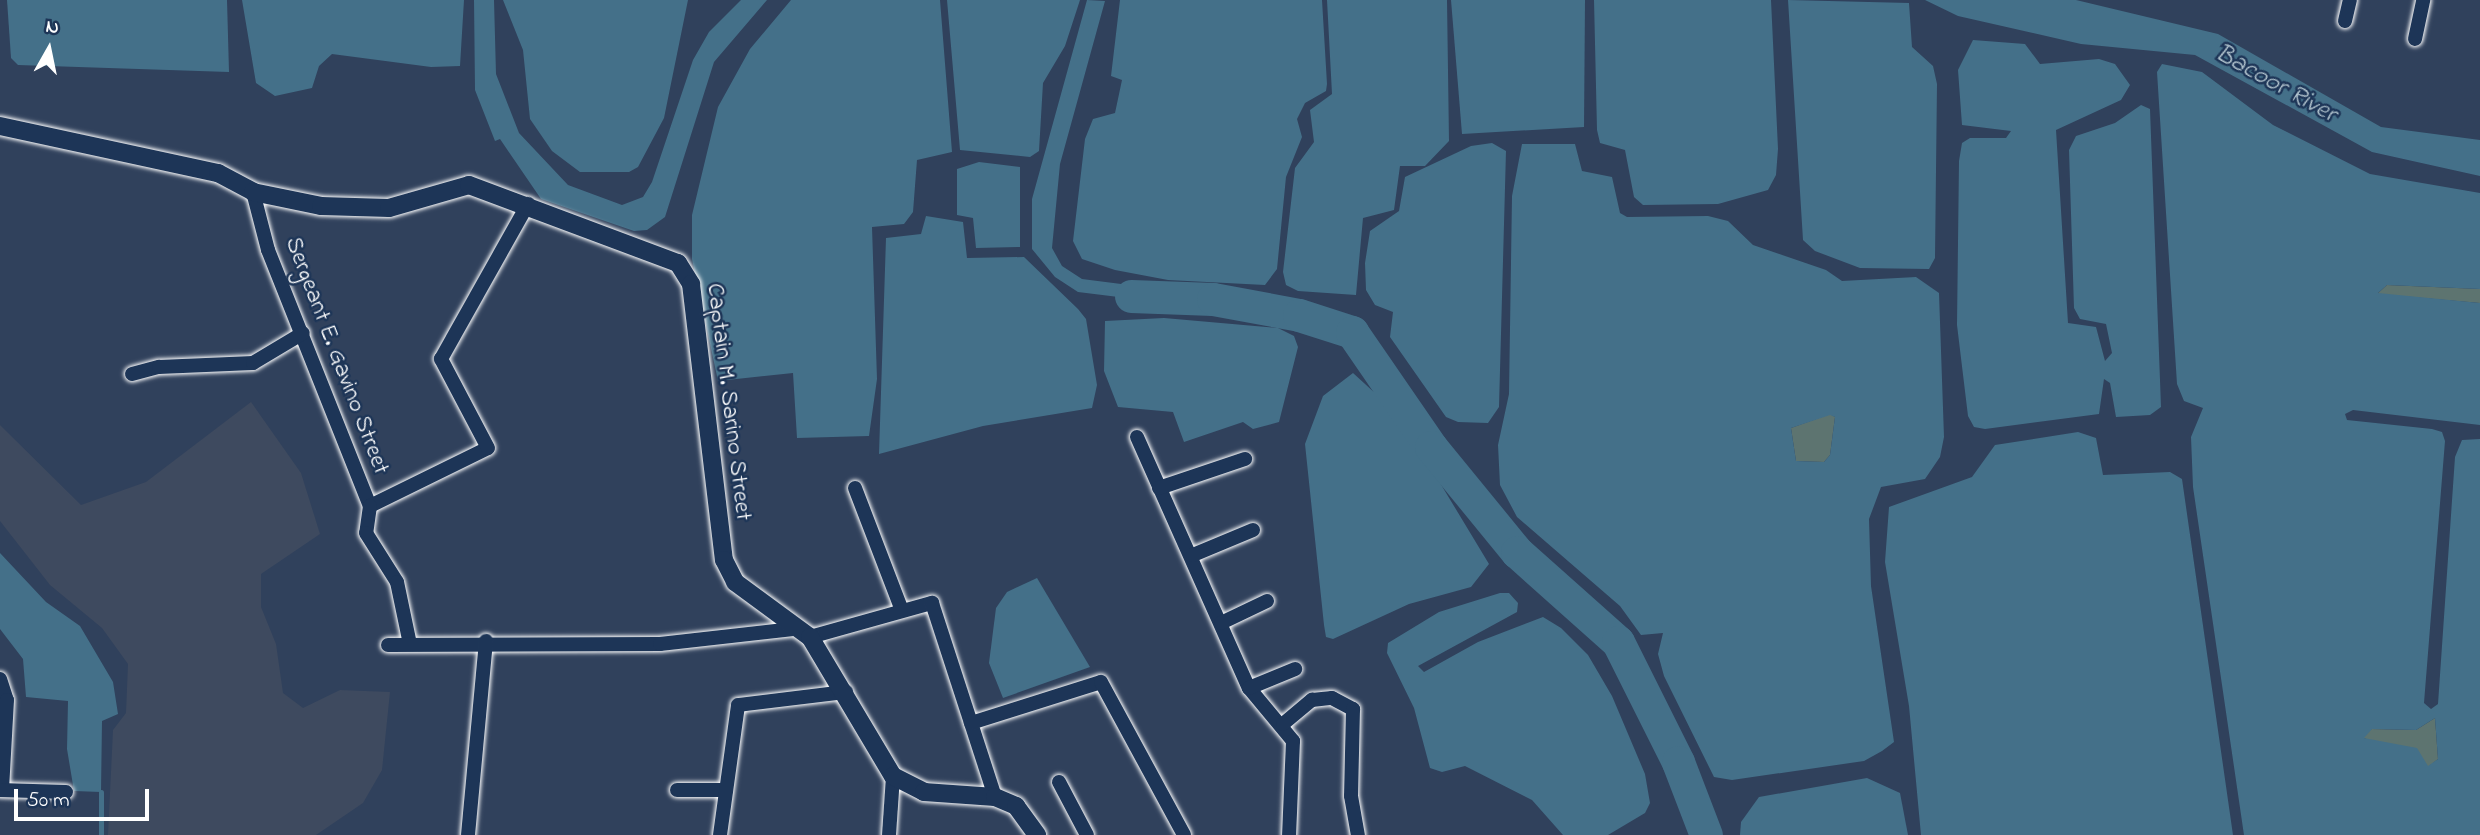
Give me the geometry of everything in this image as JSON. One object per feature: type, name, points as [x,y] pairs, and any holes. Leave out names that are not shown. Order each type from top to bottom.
[{"type":"street","points":[[2345,21],[2350,0]]},
{"type":"street","points":[[2415,38],[2423,0]]},
{"type":"street","name":"Captain M. Sarino Street","points":[[0,126],[218,173],[253,192],[356,210],[389,208],[469,185],[656,251],[685,272],[710,420],[724,560],[734,582],[793,629],[810,637]]},
{"type":"street","name":"Sergeant E. Gavino Street","points":[[253,192],[268,250],[370,506],[488,448],[442,359],[528,204]]},
{"type":"street","points":[[132,374],[159,367],[253,363],[303,333]]},
{"type":"street","points":[[1138,436],[1159,488],[1193,555],[1249,688],[1283,723],[1293,741],[1289,835]]},
{"type":"street","points":[[1159,488],[1245,459]]},
{"type":"street","points":[[855,488],[901,608]]},
{"type":"street","points":[[370,506],[366,533],[397,582],[410,644]]},
{"type":"street","points":[[1193,555],[1253,530]]},
{"type":"street","points":[[1221,623],[1267,601]]},
{"type":"street","points":[[890,835],[893,776],[846,692],[810,637],[901,608],[932,603],[995,797]]},
{"type":"street","points":[[388,645],[486,641],[660,644],[793,629]]},
{"type":"street","points":[[468,835],[486,641]]},
{"type":"street","points":[[1249,688],[1295,669]]},
{"type":"street","points":[[0,679],[7,700],[1,790],[66,792]]},
{"type":"street","points":[[971,723],[1101,682],[1184,835]]},
{"type":"street","points":[[720,835],[738,705],[846,692]]},
{"type":"street","points":[[1283,723],[1312,700],[1332,698],[1353,709],[1351,796],[1358,835]]},
{"type":"street","points":[[893,776],[924,792],[995,797],[1016,806],[1037,835]]},
{"type":"street","points":[[1059,782],[1087,835]]},
{"type":"street","points":[[677,790],[726,789]]},
{"type":"shaded area","points":[[251,402],[301,473],[320,534],[261,574],[261,607],[276,644],[283,693],[303,708],[340,690],[390,692],[382,770],[363,803],[316,835],[108,835],[113,730],[126,713],[128,664],[102,628],[50,585],[0,521],[0,425],[81,505],[146,482]]},
{"type":"green space","points":[[2387,285],[2480,289],[2480,303],[2377,294]]},
{"type":"green space","points":[[1830,414],[1835,417],[1830,455],[1824,462],[1796,461],[1791,428]]},
{"type":"green space","points":[[2435,718],[2438,759],[2428,767],[2364,738],[2363,732],[2372,729],[2416,730]]},
{"type":"water","points":[[7,0],[227,0],[229,72],[18,65],[11,58]]},
{"type":"water","points":[[242,0],[464,0],[460,66],[431,67],[332,54],[319,66],[312,88],[275,96],[256,83]]},
{"type":"water","points":[[474,0],[494,0],[496,74],[519,133],[568,185],[622,205],[643,197],[652,182],[693,60],[709,32],[741,0],[767,0],[714,62],[665,217],[647,230],[634,231],[541,199],[500,139],[495,141],[475,90]]},
{"type":"water","points":[[503,0],[688,0],[664,118],[638,167],[629,172],[580,172],[552,151],[530,119],[523,50]]},
{"type":"water","points":[[791,0],[940,0],[952,152],[917,160],[913,212],[904,224],[872,227],[877,379],[869,436],[797,438],[793,373],[718,381],[692,259],[692,215],[718,107],[750,49]]},
{"type":"water","points":[[947,0],[1080,0],[1065,46],[1043,83],[1039,151],[1030,157],[960,150]]},
{"type":"water","points":[[1087,0],[1105,1],[1060,164],[1052,248],[1062,266],[1082,279],[1176,291],[1175,304],[1078,292],[1055,277],[1032,249],[1032,199]]},
{"type":"water","points":[[1120,0],[1322,0],[1326,91],[1305,103],[1297,119],[1302,137],[1286,177],[1277,269],[1265,285],[1168,280],[1115,270],[1082,259],[1073,241],[1085,139],[1093,119],[1115,113],[1122,80],[1111,76]]},
{"type":"water","points":[[1327,0],[1447,0],[1449,141],[1425,166],[1400,166],[1394,210],[1363,218],[1356,295],[1298,291],[1286,285],[1283,272],[1295,168],[1314,142],[1310,110],[1332,94]]},
{"type":"water","points":[[1451,0],[1585,0],[1584,127],[1462,134]]},
{"type":"water","points":[[1594,0],[1771,0],[1778,149],[1776,175],[1768,190],[1718,204],[1643,205],[1634,197],[1625,150],[1600,143],[1597,130]]},
{"type":"water","points":[[1788,0],[1909,3],[1912,47],[1933,66],[1937,84],[1935,258],[1929,269],[1860,268],[1815,251],[1803,240]]},
{"type":"water","name":"Bacoor River","points":[[1925,0],[2076,0],[2218,34],[2381,127],[2480,140],[2480,176],[2372,152],[2195,55],[2081,44],[1958,16]]},
{"type":"water","points":[[1973,40],[2025,44],[2040,64],[2099,59],[2115,64],[2130,85],[2121,100],[2056,130],[2068,323],[2096,327],[2105,361],[2112,353],[2106,324],[2080,319],[2074,308],[2069,150],[2076,136],[2115,123],[2141,105],[2150,109],[2161,407],[2150,415],[2116,417],[2110,383],[2104,379],[2099,414],[1985,429],[1974,427],[1968,416],[1957,325],[1959,161],[1962,143],[1970,138],[2006,138],[2011,131],[1962,125],[1958,70]]},
{"type":"water","points":[[2162,64],[2202,72],[2273,125],[2370,174],[2480,193],[2480,289],[2387,285],[2378,293],[2480,303],[2480,425],[2353,410],[2345,414],[2347,420],[2432,429],[2442,432],[2445,441],[2424,703],[2431,709],[2438,704],[2455,457],[2462,440],[2480,439],[2480,835],[2244,835],[2193,487],[2191,437],[2203,408],[2184,401],[2177,384],[2157,72]],"holes":[[[2435,718],[2438,759],[2428,766],[2417,748],[2364,738],[2372,729],[2416,730]]]},
{"type":"water","points":[[1492,143],[1506,151],[1499,407],[1488,423],[1458,422],[1446,417],[1390,337],[1393,312],[1375,305],[1366,290],[1365,263],[1370,231],[1399,211],[1405,177],[1471,146]]},
{"type":"water","points":[[1522,144],[1575,144],[1582,171],[1612,177],[1620,213],[1627,217],[1708,216],[1728,221],[1753,245],[1826,270],[1842,281],[1916,277],[1939,293],[1944,437],[1940,457],[1925,479],[1881,487],[1869,519],[1871,586],[1894,742],[1882,751],[1864,761],[1732,780],[1714,777],[1664,676],[1658,654],[1663,633],[1641,635],[1620,606],[1517,517],[1500,485],[1498,445],[1509,394],[1512,196]],"holes":[[[1830,415],[1835,417],[1830,455],[1824,462],[1796,461],[1791,428]]]},
{"type":"water","points":[[979,162],[1020,167],[1020,247],[976,248],[973,218],[957,215],[957,169]]},
{"type":"water","points":[[926,216],[963,222],[967,258],[1024,257],[1078,309],[1086,319],[1097,385],[1092,408],[983,426],[879,454],[886,238],[921,234]]},
{"type":"water","points":[[1164,318],[1278,328],[1294,336],[1298,347],[1279,422],[1253,429],[1243,422],[1184,442],[1173,412],[1118,407],[1104,371],[1105,321]]},
{"type":"water","points":[[1353,373],[1399,415],[1489,564],[1471,587],[1409,604],[1333,639],[1326,637],[1324,625],[1305,444],[1323,396]]},
{"type":"water","points":[[2078,432],[2096,438],[2103,475],[2170,472],[2182,479],[2233,835],[1921,835],[1909,706],[1885,562],[1889,507],[1972,477],[1995,445]]},
{"type":"water","points":[[0,553],[46,602],[80,626],[113,682],[118,714],[102,721],[101,792],[74,791],[67,749],[68,701],[26,697],[23,659],[0,629]]},
{"type":"water","points":[[1037,578],[1090,667],[1003,698],[989,663],[996,608],[1007,592]]},
{"type":"water","points":[[1500,593],[1509,593],[1518,603],[1517,612],[1418,666],[1424,672],[1478,642],[1543,617],[1561,628],[1588,655],[1612,696],[1645,774],[1650,803],[1645,813],[1608,835],[1563,835],[1532,800],[1465,766],[1442,772],[1430,768],[1414,708],[1387,653],[1388,643],[1439,612]]},
{"type":"water","points":[[1867,778],[1900,793],[1908,835],[1740,835],[1741,822],[1759,797]]},
{"type":"waterway","points":[[1131,296],[1213,299],[1299,315],[1352,332],[1431,447],[1517,552],[1618,642],[1678,762],[1706,835]]},
{"type":"waterway","points":[[101,792],[101,835]]}]
